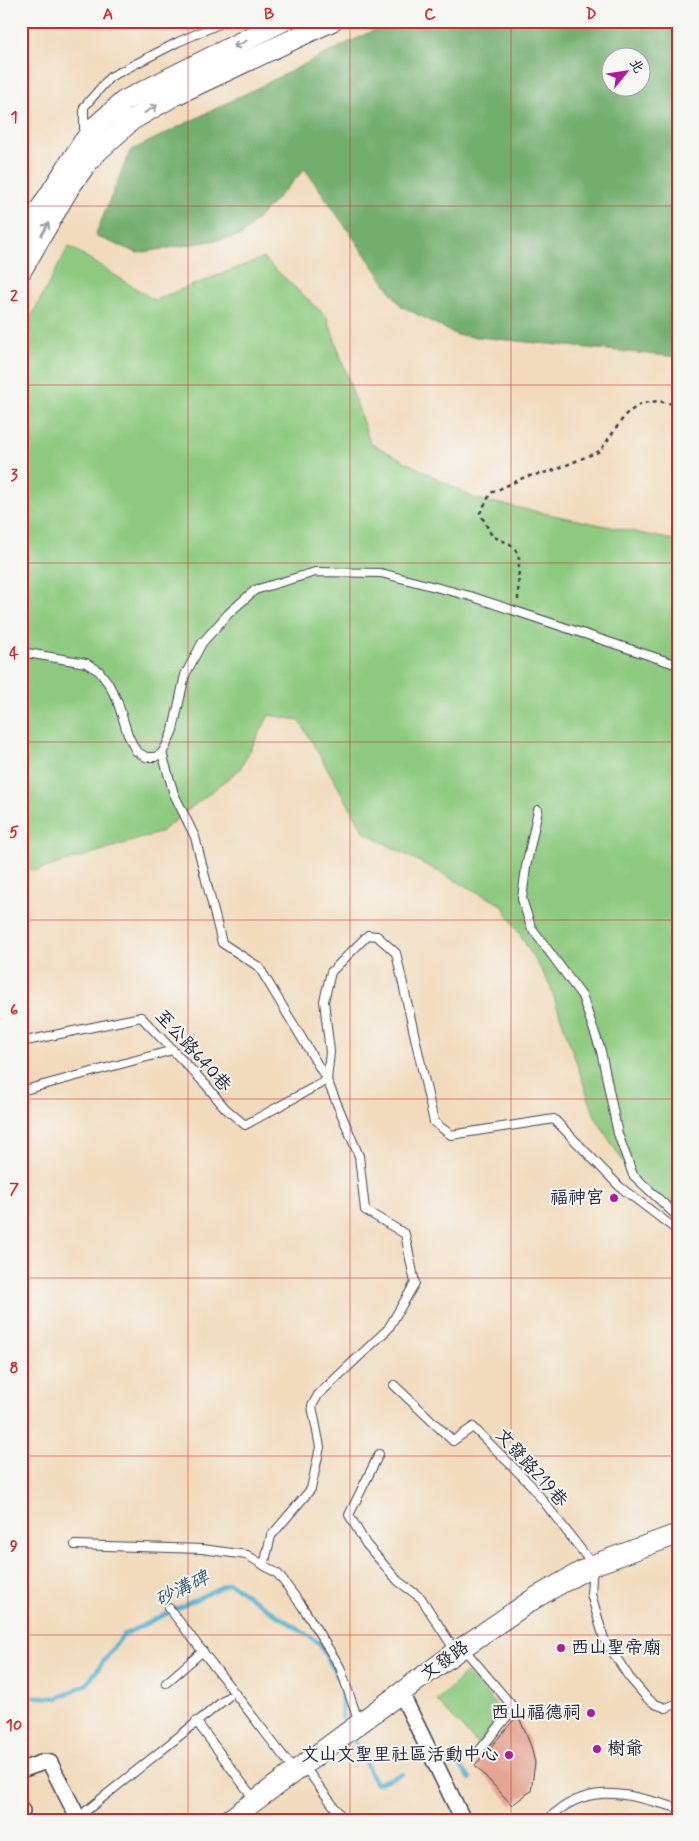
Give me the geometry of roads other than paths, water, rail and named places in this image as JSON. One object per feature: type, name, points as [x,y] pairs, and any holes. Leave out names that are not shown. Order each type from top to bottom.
[{"type":"street","points":[[21,238],[84,141],[96,126],[124,101],[283,21]]},
{"type":"street","points":[[23,263],[69,188],[87,163],[132,120],[175,95],[332,21]]},
{"type":"street","name":"文發路","points":[[229,1820],[459,1650],[535,1598],[593,1565],[678,1534]]},
{"type":"street","points":[[401,1693],[463,1820]]},
{"type":"street","points":[[21,1770],[44,1762],[50,1763],[82,1815]]},
{"type":"lane","points":[[87,163],[84,141],[84,107],[110,77],[178,42],[226,21]]},
{"type":"lane","points":[[21,652],[86,664],[99,671],[117,700],[128,736],[136,751],[146,757],[155,757],[162,753],[173,730],[185,675],[202,643],[229,613],[255,590],[315,572],[381,574],[470,596],[678,664]]},
{"type":"lane","points":[[162,753],[174,794],[195,838],[222,943],[260,967],[327,1080],[359,1156],[365,1210],[404,1234],[415,1283],[388,1329],[318,1395],[312,1406],[320,1447],[312,1489],[271,1536],[264,1565]]},
{"type":"lane","points":[[538,810],[526,867],[522,899],[531,927],[582,996],[601,1051],[618,1134],[633,1174],[678,1217]]},
{"type":"lane","points":[[327,1080],[330,1052],[324,1001],[331,972],[368,935],[377,936],[396,953],[403,992],[434,1122],[451,1135],[554,1118],[620,1187],[678,1231]]},
{"type":"lane","name":"至公路640巷","points":[[21,1042],[141,1016],[225,1108],[245,1124],[327,1080]]},
{"type":"lane","points":[[21,1091],[173,1050]]},
{"type":"lane","name":"文發路219巷","points":[[394,1386],[453,1441],[473,1427],[530,1484],[593,1565]]},
{"type":"lane","points":[[379,1454],[349,1515],[366,1544],[398,1582],[421,1598],[459,1650],[514,1708],[479,1751]]},
{"type":"lane","points":[[75,1545],[202,1549],[248,1555],[264,1565],[278,1574],[302,1606],[340,1667],[359,1724]]},
{"type":"lane","points":[[593,1565],[591,1594],[604,1638],[629,1677],[647,1698],[655,1704],[666,1708],[678,1704]]},
{"type":"lane","points":[[168,1608],[344,1820]]},
{"type":"lane","points":[[166,1683],[203,1651]]},
{"type":"lane","points":[[82,1815],[228,1697]]},
{"type":"lane","points":[[196,1721],[256,1800]]},
{"type":"lane","points":[[547,1820],[555,1812],[577,1800],[601,1793],[626,1794],[678,1808]]},
{"type":"waterway","name":"砂溝碑","points":[[21,1696],[58,1698],[87,1684],[123,1635],[229,1583],[319,1643],[341,1683],[342,1717]]},
{"type":"waterway","name":"砂溝碑","points":[[355,1743],[376,1784],[402,1774]]},
{"type":"waterway","name":"砂溝碑","points":[[447,1758],[462,1768],[470,1779]]},
{"type":"place","name":"福神宮","points":[[614,1198]]},
{"type":"place","name":"西山聖帝廟","points":[[561,1648]]},
{"type":"place","name":"西山福德祠","points":[[591,1713]]},
{"type":"place","name":"樹爺","points":[[597,1749]]},
{"type":"place","name":"文山文聖里社區活動中心","points":[[509,1755]]}]
